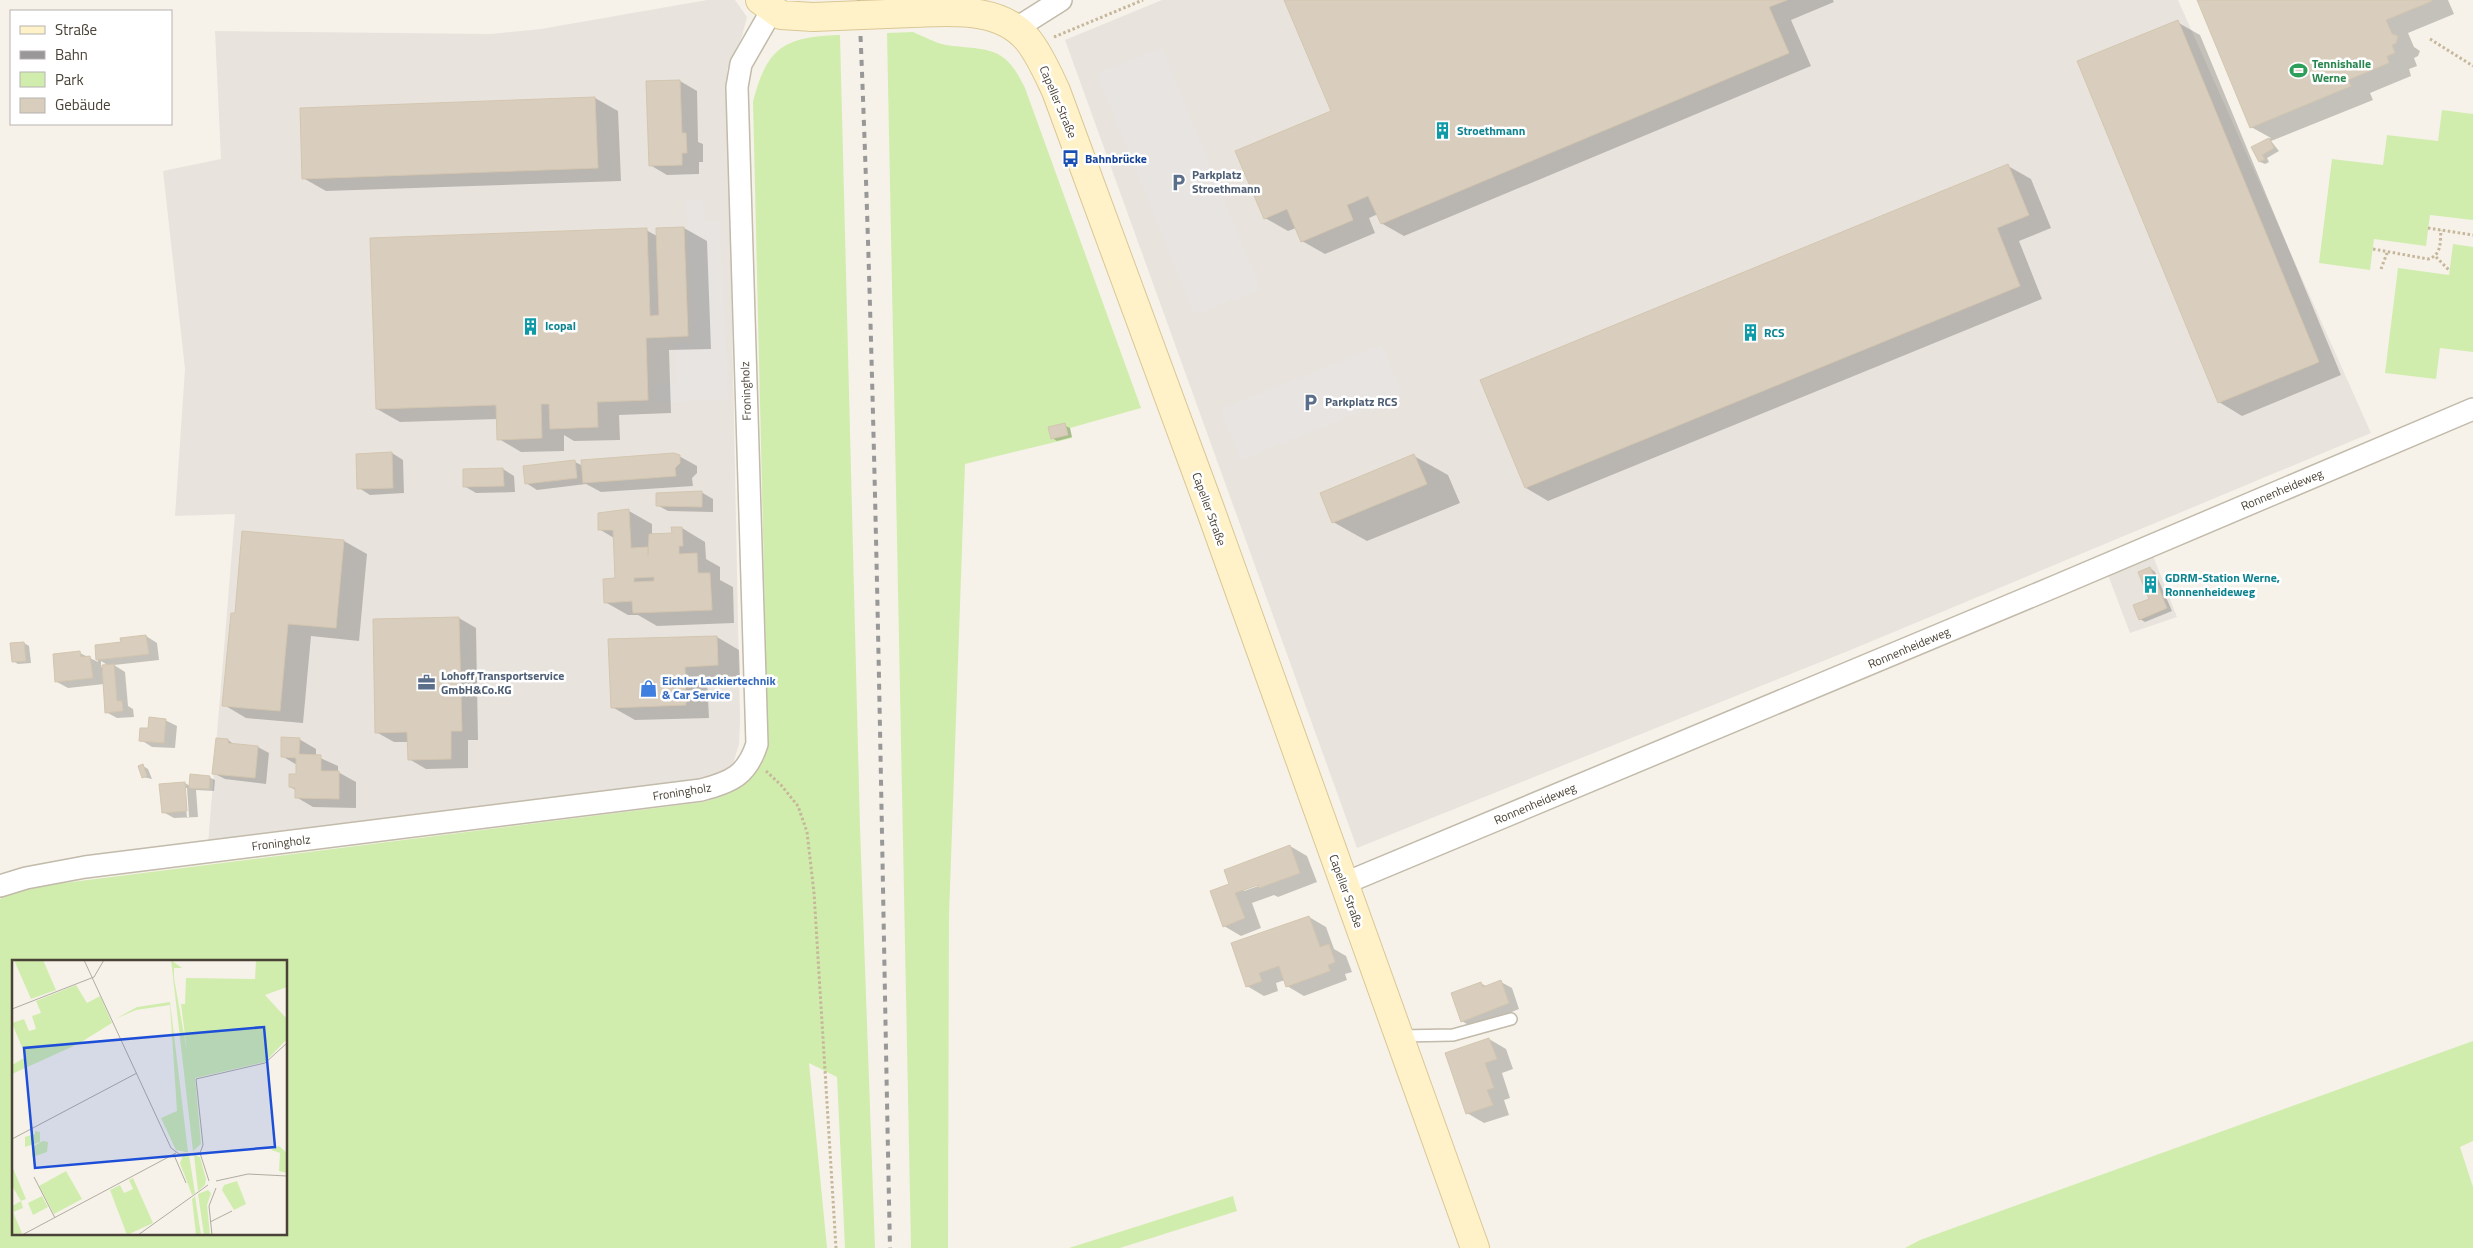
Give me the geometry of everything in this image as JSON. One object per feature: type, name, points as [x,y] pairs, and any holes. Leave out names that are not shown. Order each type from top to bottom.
[{"type":"street","points":[[1026,15],[1061,0]]},
{"type":"street","name":"Capeller Straße","points":[[766,5],[782,15],[813,17],[967,12],[1026,15],[1028,41],[1044,65],[1081,155],[1475,1248]]},
{"type":"street","name":"Froningholz","points":[[0,886],[26,878],[85,867],[702,790],[724,784],[741,773],[752,759],[757,744],[736,87],[741,64],[766,5]]},
{"type":"street","name":"Ronnenheideweg","points":[[1343,884],[2038,594],[2473,409]]},
{"type":"lane","points":[[1398,1036],[1453,1034],[1511,1019]]},
{"type":"path","points":[[2430,39],[2473,66]]},
{"type":"path","points":[[2428,228],[2473,235]]},
{"type":"path","points":[[2373,249],[2387,254],[2428,259],[2436,257],[2439,252],[2441,230]]},
{"type":"path","points":[[2381,269],[2387,254]]},
{"type":"path","points":[[2436,257],[2450,271]]},
{"type":"path","points":[[752,759],[781,785],[798,806],[807,832],[814,893],[836,1248]]},
{"type":"shaded area","points":[[707,0],[735,0],[747,17],[742,36],[727,70],[740,721],[739,744],[733,764],[720,774],[700,779],[208,844],[235,514],[175,516],[185,369],[163,171],[221,159],[215,31],[491,34],[541,29]]},
{"type":"shaded area","points":[[1162,0],[2178,0],[2371,433],[1853,649],[1357,848],[1065,40]]},
{"type":"shaded area","name":"Parkplatz Stroethmann","points":[[1162,48],[1260,289],[1195,315],[1097,74]]},
{"type":"shaded area","points":[[703,199],[704,222],[720,221],[728,399],[654,403],[653,384],[677,383],[675,343],[693,342],[686,200]]},
{"type":"shaded area","name":"Parkplatz RCS","points":[[1382,345],[1402,395],[1241,460],[1221,409]]},
{"type":"shaded area","points":[[2153,556],[2177,617],[2130,633],[2108,575]]},
{"type":"green space","points":[[913,32],[946,45],[994,52],[1010,64],[1017,74],[1025,88],[1141,408],[1070,428],[1072,438],[965,464],[949,916],[948,1248],[911,1248],[887,33]]},
{"type":"green space","points":[[840,35],[860,827],[875,1248],[845,1248],[837,1077],[809,1063],[827,1248],[0,1248],[0,899],[21,888],[703,802],[736,790],[757,769],[768,746],[753,102],[765,68],[772,57],[781,48],[805,38]]},
{"type":"green space","points":[[2442,110],[2473,114],[2473,220],[2430,215],[2426,246],[2374,239],[2370,270],[2319,263],[2332,159],[2383,165],[2387,135],[2438,141]]},
{"type":"green space","points":[[2453,244],[2473,247],[2473,352],[2440,348],[2436,379],[2385,373],[2398,268],[2449,275]]},
{"type":"green space","points":[[2473,1041],[2473,1141],[2460,1147],[2473,1187],[2473,1248],[1905,1248],[1920,1240]]},
{"type":"green space","points":[[1233,1196],[1237,1211],[1120,1248],[1069,1248]]},
{"type":"building","name":"Stroethmann","points":[[1284,0],[1787,0],[1769,7],[1789,53],[1381,224],[1368,196],[1347,205],[1353,220],[1301,242],[1287,209],[1264,219],[1235,151],[1331,111]]},
{"type":"building","name":"Tennishalle Werne","points":[[2197,0],[2432,1],[2386,20],[2392,34],[2398,36],[2396,43],[2392,45],[2395,53],[2387,56],[2389,63],[2348,80],[2351,86],[2250,128]]},
{"type":"building","points":[[2178,20],[2319,362],[2218,403],[2077,61]]},
{"type":"building","points":[[680,80],[682,133],[686,133],[687,153],[682,153],[682,165],[649,166],[646,81]]},
{"type":"building","points":[[595,97],[598,168],[302,179],[300,108]]},
{"type":"building","points":[[2269,138],[2274,148],[2262,155],[2265,159],[2259,162],[2251,147]]},
{"type":"building","name":"RCS","points":[[2008,164],[2029,215],[1997,228],[2020,286],[1525,488],[1480,380]]},
{"type":"building","name":"Icopal","points":[[684,227],[688,336],[646,338],[648,400],[597,402],[598,427],[550,429],[549,404],[541,404],[542,438],[497,440],[496,405],[376,409],[370,238],[647,228],[650,316],[659,315],[656,228]]},
{"type":"building","points":[[1065,423],[1068,435],[1051,439],[1048,427]]},
{"type":"building","points":[[392,452],[393,488],[357,489],[356,454]]},
{"type":"building","points":[[674,453],[680,455],[680,463],[675,468],[676,476],[583,483],[581,460]]},
{"type":"building","points":[[1414,454],[1427,484],[1332,523],[1320,493]]},
{"type":"building","points":[[575,460],[577,478],[525,484],[523,466]]},
{"type":"building","points":[[503,468],[504,486],[463,487],[463,469]]},
{"type":"building","points":[[702,491],[702,507],[656,506],[656,493]]},
{"type":"building","points":[[629,509],[631,548],[648,547],[648,555],[649,534],[672,533],[671,527],[682,527],[683,546],[679,546],[679,554],[697,553],[698,573],[710,573],[712,610],[633,613],[632,601],[604,603],[603,579],[615,578],[613,530],[598,530],[598,513]],"holes":[[[654,577],[654,581],[634,582],[634,578]]]},
{"type":"building","points":[[242,531],[344,540],[336,628],[288,624],[280,711],[222,706],[231,613],[235,613]]},
{"type":"building","name":"GDRM-Station Werne, Ronnenheideweg","points":[[2150,567],[2167,608],[2139,620],[2133,605],[2149,599],[2138,572]]},
{"type":"building","points":[[459,617],[462,731],[451,731],[451,759],[408,760],[407,732],[375,733],[373,619]]},
{"type":"building","points":[[146,635],[149,654],[96,660],[95,645],[121,642],[120,638]]},
{"type":"building","name":"Eichler Lackiertechnik & Car Service","points":[[717,636],[718,665],[685,667],[686,705],[611,708],[608,639]]},
{"type":"building","points":[[24,642],[26,661],[12,662],[10,643]]},
{"type":"building","points":[[80,651],[81,657],[90,656],[93,678],[55,682],[53,654]]},
{"type":"building","points":[[114,664],[117,701],[122,701],[123,711],[105,713],[102,665]]},
{"type":"building","points":[[149,717],[166,719],[164,743],[139,741],[140,728],[148,728]]},
{"type":"building","points":[[281,737],[300,738],[299,754],[321,755],[321,771],[339,771],[339,799],[295,798],[295,788],[289,787],[289,774],[296,774],[296,758],[281,757]]},
{"type":"building","points":[[216,738],[228,739],[228,743],[258,746],[255,778],[212,774]]},
{"type":"building","points":[[143,764],[147,776],[142,778],[138,766]]},
{"type":"building","points":[[190,774],[210,776],[209,789],[189,788]]},
{"type":"building","points":[[185,782],[187,811],[162,813],[159,784]]},
{"type":"building","points":[[1290,845],[1300,873],[1259,888],[1258,885],[1235,893],[1245,918],[1223,927],[1210,891],[1229,884],[1224,870]]},
{"type":"building","points":[[1309,916],[1320,947],[1329,944],[1335,962],[1328,965],[1330,971],[1286,987],[1279,966],[1259,973],[1262,981],[1246,987],[1231,943]]},
{"type":"building","points":[[1501,980],[1509,1003],[1461,1022],[1451,993],[1481,982],[1483,987]]},
{"type":"building","points":[[1489,1038],[1497,1059],[1485,1063],[1494,1088],[1487,1090],[1493,1105],[1466,1114],[1445,1053]]},
{"type":"railway","points":[[859,0],[878,624],[890,1248]]},
{"type":"place","name":"Tennishalle Werne","points":[[2298,71]]},
{"type":"place","name":"Stroethmann","points":[[1443,131]]},
{"type":"place","name":"Bahnbrücke","points":[[1071,159]]},
{"type":"place","name":"Parkplatz Stroethmann","points":[[1178,182]]},
{"type":"place","name":"Icopal","points":[[531,326]]},
{"type":"place","name":"RCS","points":[[1750,333]]},
{"type":"place","name":"Parkplatz RCS","points":[[1311,402]]},
{"type":"place","name":"GDRM-Station Werne, Ronnenheideweg","points":[[2151,585]]},
{"type":"place","name":"Lohoff Transportservice GmbH&Co.KG","points":[[427,683]]},
{"type":"place","name":"Eichler Lackiertechnik & Car Service","points":[[648,688]]}]
